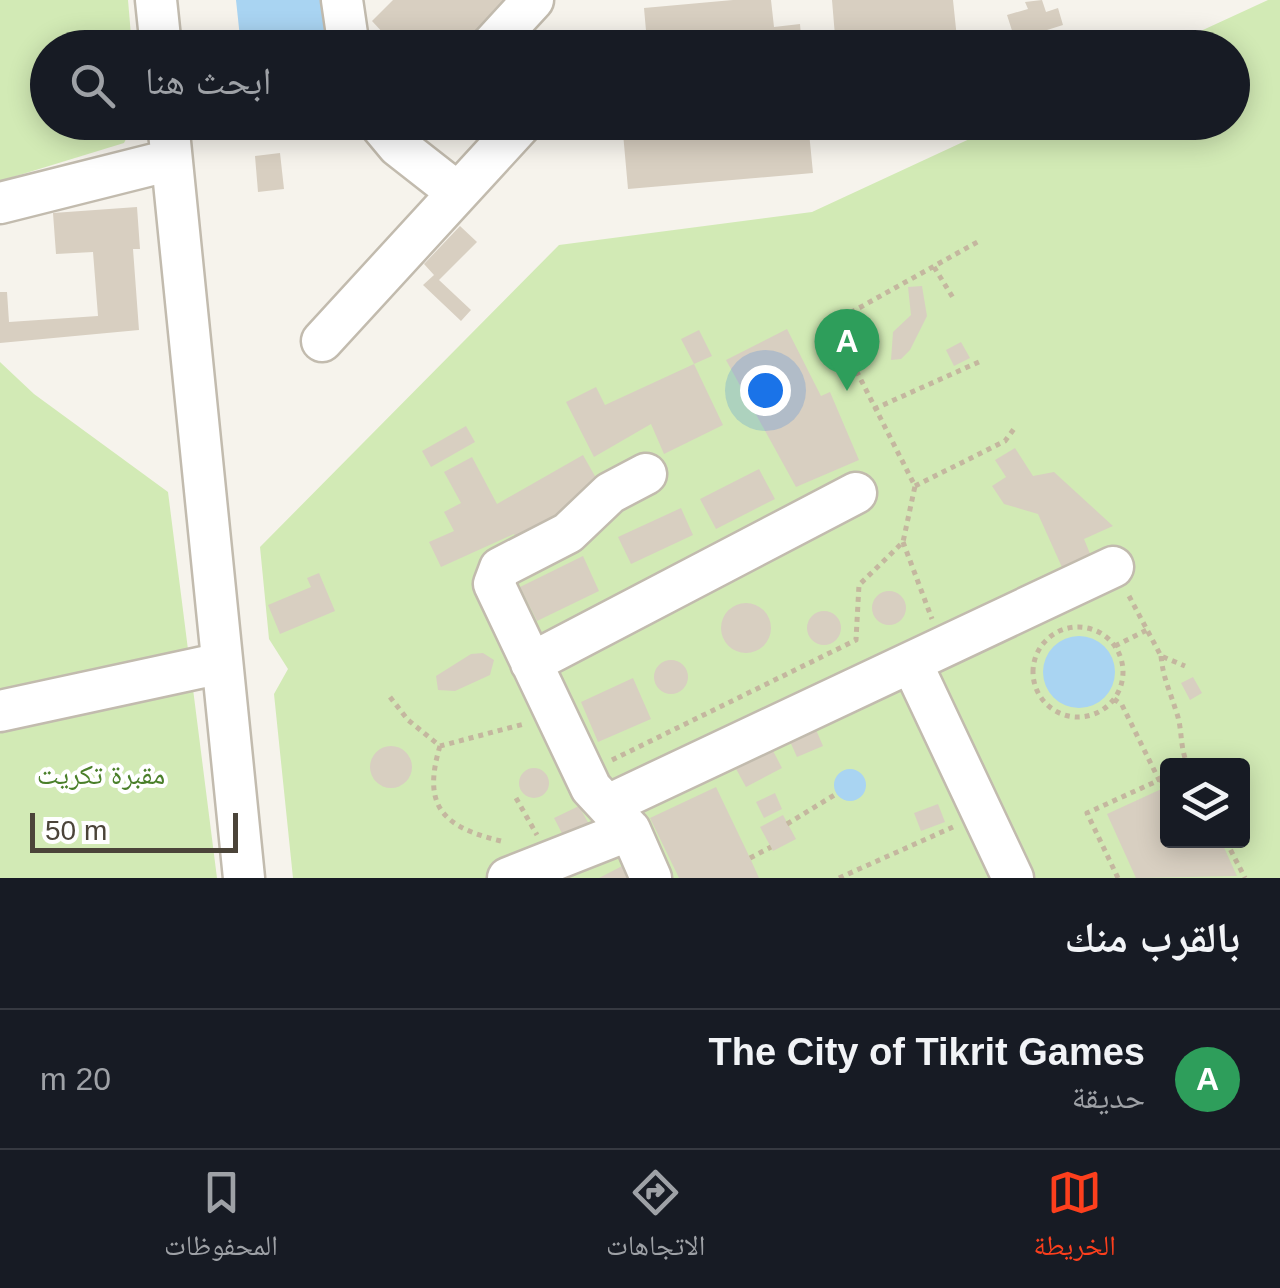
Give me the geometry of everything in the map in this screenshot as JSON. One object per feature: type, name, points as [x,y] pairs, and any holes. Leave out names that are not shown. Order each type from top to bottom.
[{"type":"street","points":[[156,0],[158,30]]},
{"type":"street","points":[[342,0],[346,30]]},
{"type":"street","points":[[506,30],[533,0]]},
{"type":"street","points":[[408,140],[458,194]]},
{"type":"street","points":[[322,342],[507,140]]},
{"type":"street","points":[[0,203],[170,142],[244,878]]},
{"type":"street","points":[[646,474],[610,493],[568,533],[496,572],[494,584],[591,788],[620,817],[651,878]]},
{"type":"street","points":[[531,664],[856,493]]},
{"type":"street","points":[[515,855],[620,817],[1113,566]]},
{"type":"street","points":[[928,657],[983,813],[1013,878]]},
{"type":"street","points":[[0,711],[222,663]]},
{"type":"path","points":[[928,657],[904,542],[915,486],[832,323],[981,240]]},
{"type":"path","points":[[934,266],[955,301]]},
{"type":"path","points":[[874,409],[981,361]]},
{"type":"path","points":[[915,486],[1005,441],[1016,426]]},
{"type":"path","points":[[584,774],[850,646],[858,634],[856,594],[862,579],[904,542]]},
{"type":"path","points":[[1113,566],[1162,656],[1164,684],[1178,712],[1179,743],[1185,758]]},
{"type":"path","points":[[1065,628],[1096,630],[1115,646],[1123,672],[1114,699],[1088,716],[1063,714],[1043,701],[1033,666],[1047,638],[1065,628]]},
{"type":"path","points":[[1115,646],[1147,630]]},
{"type":"path","points":[[1162,656],[1185,666]]},
{"type":"path","points":[[390,697],[408,720],[440,746]]},
{"type":"path","points":[[1114,699],[1124,708],[1159,780],[1088,813],[1118,878]]},
{"type":"path","points":[[440,746],[556,714]]},
{"type":"path","points":[[440,746],[432,780],[440,809],[460,829],[515,855],[540,842],[516,798]]},
{"type":"path","points":[[788,824],[836,794]]},
{"type":"path","points":[[840,878],[983,813]]},
{"type":"path","points":[[750,858],[771,847]]},
{"type":"path","points":[[1230,848],[1245,878]]},
{"type":"green space","points":[[0,0],[128,0],[131,30],[30,30],[30,140],[126,140],[124,143],[0,181]]},
{"type":"green space","points":[[1268,0],[1280,0],[1280,878],[293,878],[274,694],[288,669],[269,639],[260,547],[559,245],[812,212],[967,140],[1250,140],[1250,30],[1203,30]]},
{"type":"green space","name":"مقبرة تكريت","points":[[0,362],[34,394],[168,492],[217,878],[0,878]]},
{"type":"water","points":[[236,0],[326,0],[329,30],[239,30]]},
{"type":"water","points":[[1079,636],[1104,647],[1115,672],[1104,697],[1079,708],[1054,697],[1043,672],[1054,647]]},
{"type":"water","points":[[850,769],[861,774],[866,785],[861,796],[850,801],[839,796],[834,785],[839,774]]},
{"type":"building","points":[[393,0],[511,0],[480,30],[380,30],[372,21]]},
{"type":"building","points":[[771,0],[774,27],[800,24],[800,30],[646,30],[644,8]]},
{"type":"building","points":[[832,0],[953,0],[956,30],[834,30]]},
{"type":"building","points":[[1042,0],[1046,12],[1058,8],[1063,25],[1047,30],[1012,30],[1007,15],[1028,9],[1025,2]]},
{"type":"building","points":[[624,140],[810,140],[813,173],[628,189]]},
{"type":"building","points":[[280,153],[284,189],[258,192],[255,156]]},
{"type":"building","points":[[137,207],[140,249],[133,249],[139,330],[0,343],[0,292],[7,292],[9,322],[98,316],[93,252],[56,254],[53,213]]},
{"type":"building","points":[[460,226],[477,242],[439,280],[471,310],[461,321],[423,285],[434,275],[424,264]]},
{"type":"building","points":[[922,286],[927,316],[910,350],[901,359],[891,360],[893,332],[911,315],[908,287]]},
{"type":"building","points":[[787,329],[821,396],[830,392],[859,460],[796,487],[726,360]]},
{"type":"building","points":[[699,330],[712,356],[694,364],[681,339]]},
{"type":"building","points":[[961,342],[970,358],[954,366],[946,350]]},
{"type":"building","points":[[694,364],[723,425],[664,454],[651,424],[594,457],[566,402],[596,387],[605,405]]},
{"type":"building","points":[[466,426],[475,442],[431,467],[422,451]]},
{"type":"building","points":[[1015,448],[1033,476],[1054,472],[1113,526],[1084,539],[1093,561],[1065,574],[1038,514],[1004,504],[992,486],[1006,477],[995,460]]},
{"type":"building","points":[[583,455],[604,492],[518,541],[514,534],[441,567],[429,542],[454,531],[444,512],[461,503],[444,472],[472,457],[497,504]]},
{"type":"building","points":[[759,469],[775,499],[716,529],[700,499]]},
{"type":"building","points":[[681,508],[693,535],[631,564],[618,537]]},
{"type":"building","points":[[583,556],[599,591],[537,621],[520,587]]},
{"type":"building","points":[[319,573],[335,611],[280,634],[268,605],[311,587],[307,578]]},
{"type":"building","points":[[889,591],[901,596],[906,608],[901,620],[889,625],[877,620],[872,608],[877,596]]},
{"type":"building","points":[[746,603],[764,610],[771,628],[764,646],[746,653],[728,646],[721,628],[728,610]]},
{"type":"building","points":[[824,611],[836,616],[841,628],[836,640],[824,645],[812,640],[807,628],[812,616]]},
{"type":"building","points":[[483,653],[494,660],[490,675],[455,691],[438,690],[436,676],[471,654]]},
{"type":"building","points":[[671,660],[683,665],[688,677],[683,689],[671,694],[659,689],[654,677],[659,665]]},
{"type":"building","points":[[1193,677],[1202,693],[1190,700],[1181,683]]},
{"type":"building","points":[[633,678],[651,719],[598,742],[581,702]]},
{"type":"building","points":[[814,725],[823,746],[797,757],[788,737]]},
{"type":"building","points":[[391,746],[406,752],[412,767],[406,782],[391,788],[376,782],[370,767],[376,752]]},
{"type":"building","points":[[771,747],[782,768],[746,787],[735,767]]},
{"type":"building","points":[[534,768],[548,777],[549,783],[540,797],[534,798],[520,789],[519,783],[528,769]]},
{"type":"building","points":[[716,787],[759,878],[679,878],[650,818]]},
{"type":"building","points":[[1160,790],[1160,848],[1224,848],[1237,876],[1136,878],[1107,814]]},
{"type":"building","points":[[775,793],[782,809],[764,818],[756,802]]},
{"type":"building","points":[[938,804],[945,822],[921,831],[914,813]]},
{"type":"building","points":[[579,806],[591,828],[566,841],[554,818]]},
{"type":"building","points":[[783,815],[796,839],[773,851],[760,827]]},
{"type":"building","points":[[626,864],[633,878],[599,878]]},
{"type":"place","name":"The City of Tikrit Games","points":[[847,391]]}]
